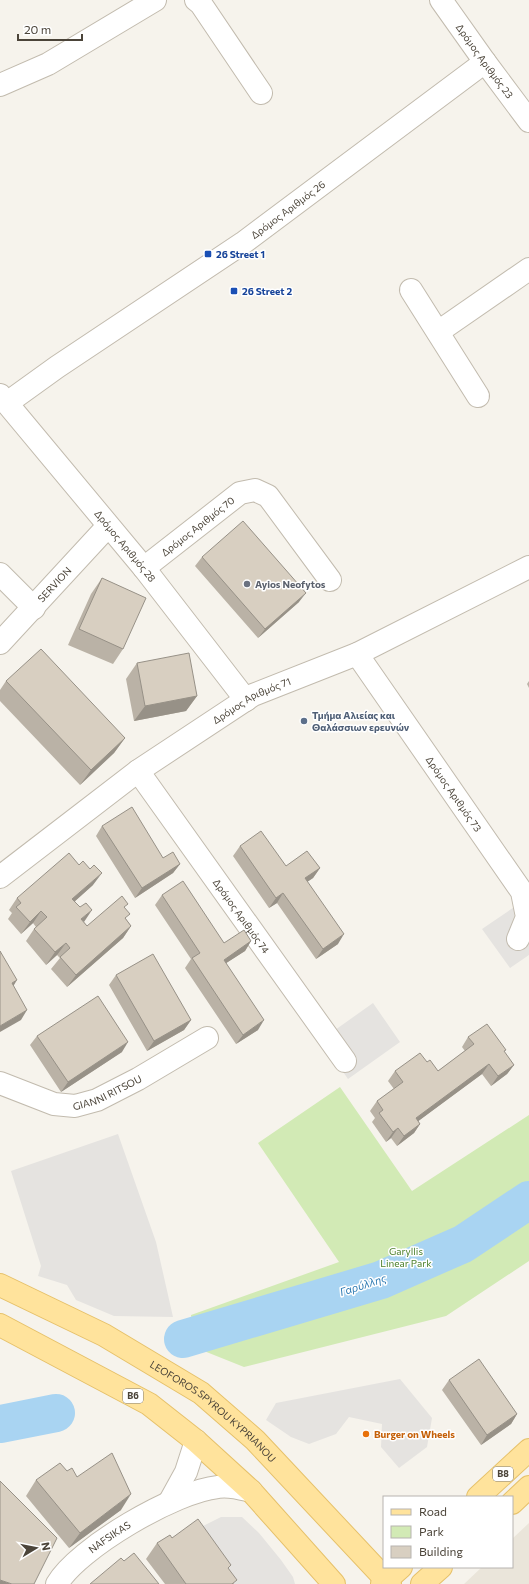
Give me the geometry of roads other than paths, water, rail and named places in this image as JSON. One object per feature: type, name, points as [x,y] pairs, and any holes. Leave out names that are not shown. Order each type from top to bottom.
[{"type":"main road","name":"LEOFOROS SPYROU KYPRIANOU","points":[[0,1285],[104,1335],[201,1393],[255,1440],[390,1579]]},
{"type":"main road","name":"B6","points":[[0,1326],[148,1404],[196,1440],[251,1490],[334,1584]]},
{"type":"main road","name":"B8","points":[[479,1496],[529,1450]]},
{"type":"main road","points":[[513,1502],[529,1487]]},
{"type":"main road","points":[[422,1584],[440,1568]]},
{"type":"street","points":[[0,86],[48,64],[155,0]]},
{"type":"street","points":[[196,0],[201,4],[261,93]]},
{"type":"street","name":"Δρόμος Αριθμός 23","points":[[441,0],[484,62],[529,121]]},
{"type":"street","name":"Δρόμος Αριθμός 26","points":[[4,399],[63,363],[242,243],[484,62]]},
{"type":"street","points":[[438,332],[529,269]]},
{"type":"street","points":[[411,290],[478,396]]},
{"type":"street","name":"Δρόμος Αριθμός 28","points":[[4,399],[144,568],[246,700]]},
{"type":"street","name":"Δρόμος Αριθμός 70","points":[[144,568],[240,494],[255,490],[268,496],[330,580]]},
{"type":"street","name":"SERVION","points":[[0,643],[34,608],[108,526]]},
{"type":"street","name":"Δρόμος Αριθμός 71","points":[[0,877],[138,770],[253,695],[357,654],[528,570]]},
{"type":"street","points":[[0,574],[34,608]]},
{"type":"street","name":"Δρόμος Αριθμός 73","points":[[357,654],[522,892],[527,917],[518,939]]},
{"type":"street","name":"Δρόμος Αριθμός 74","points":[[138,770],[345,1061]]},
{"type":"street","name":"GIANNI RITSOU","points":[[0,1082],[54,1104],[75,1106],[97,1100],[207,1038]]},
{"type":"street","points":[[170,1501],[186,1472],[196,1440]]},
{"type":"street","name":"NAFSIKAS","points":[[57,1584],[83,1556],[134,1521],[170,1501],[200,1490],[217,1487],[231,1486],[251,1490]]},
{"type":"waterway","name":"Γαρύλλης","points":[[183,1339],[381,1280],[463,1244],[529,1200]]},
{"type":"waterway","name":"Γαρύλλης","points":[[0,1424],[56,1413]]},
{"type":"place","name":"26 Street 1","points":[[208,254]]},
{"type":"place","name":"26 Street 2","points":[[234,291]]},
{"type":"place","name":"Ayios Neofytos","points":[[247,584]]},
{"type":"place","name":"Τμήμα Αλιείας και Θαλάσσιων ερευνών","points":[[304,721]]},
{"type":"place","name":"Burger on Wheels","points":[[366,1434]]},
{"type":"park label","name":"Garyllis Linear Park","points":[[406,1256]]}]
